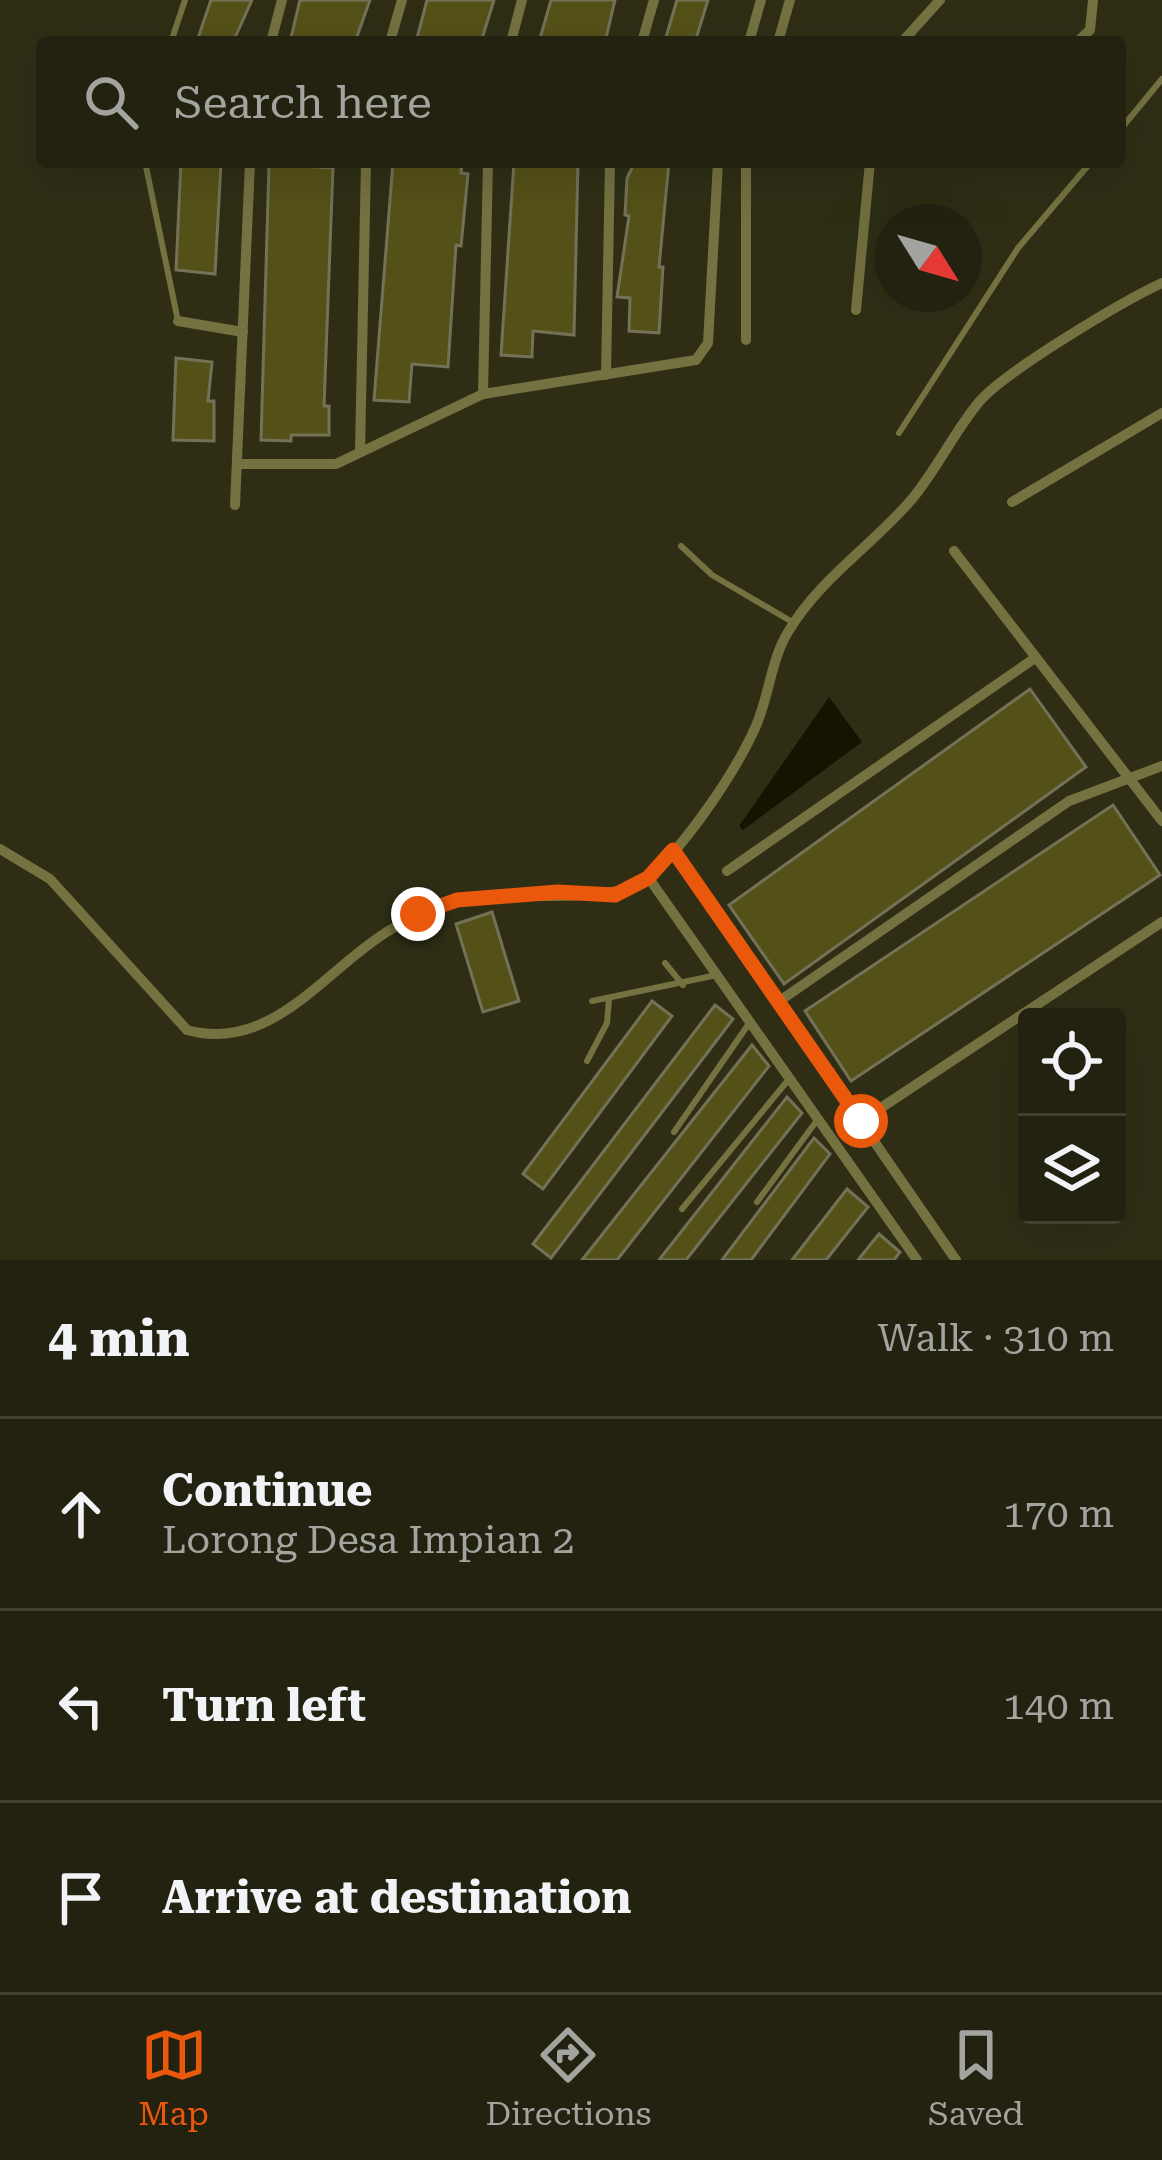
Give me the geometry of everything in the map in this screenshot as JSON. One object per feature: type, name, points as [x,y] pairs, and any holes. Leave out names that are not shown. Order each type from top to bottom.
[{"type":"street","points":[[273,36],[282,0]]},
{"type":"street","points":[[392,36],[402,0]]},
{"type":"street","points":[[513,36],[522,0]]},
{"type":"street","points":[[643,36],[654,0]]},
{"type":"street","points":[[751,36],[761,0]]},
{"type":"street","points":[[780,36],[790,0]]},
{"type":"street","points":[[907,36],[940,0]]},
{"type":"street","points":[[1083,36],[1090,29],[1093,0]]},
{"type":"street","points":[[235,505],[250,168]]},
{"type":"street","points":[[360,452],[365,168]]},
{"type":"street","points":[[483,394],[488,168]]},
{"type":"street","points":[[606,375],[610,168]]},
{"type":"street","points":[[239,464],[336,464],[483,394],[696,360],[704,353],[718,168]]},
{"type":"street","points":[[746,168],[746,340]]},
{"type":"street","points":[[856,310],[869,168]]},
{"type":"street","points":[[0,849],[50,878],[187,1030],[205,1036],[290,1012],[383,934],[457,900],[557,892],[615,895],[648,878],[673,850],[735,765],[756,725],[794,623],[812,595],[912,500],[982,398],[1127,299],[1162,283]]},
{"type":"street","points":[[178,321],[243,332]]},
{"type":"street","points":[[1012,502],[1162,413]]},
{"type":"street","points":[[954,551],[1162,820]]},
{"type":"street","points":[[727,871],[1035,658]]},
{"type":"street","points":[[778,1002],[1069,801],[1162,766]]},
{"type":"street","points":[[673,850],[956,1260]]},
{"type":"street","points":[[648,878],[916,1260]]},
{"type":"street","points":[[861,1121],[1162,922]]},
{"type":"lane","points":[[173,36],[185,0]]},
{"type":"lane","points":[[1126,123],[1162,79]]},
{"type":"lane","points":[[146,168],[178,321]]},
{"type":"lane","points":[[899,433],[1018,248],[1086,168]]},
{"type":"lane","points":[[681,546],[712,574],[794,623]]},
{"type":"lane","points":[[665,963],[683,985]]},
{"type":"lane","points":[[592,1001],[716,976]]},
{"type":"lane","points":[[587,1060],[608,1024],[610,999]]},
{"type":"lane","points":[[674,1132],[750,1022]]},
{"type":"lane","points":[[682,1209],[789,1079]]},
{"type":"lane","points":[[757,1202],[818,1119]]},
{"type":"shaded area","points":[[829,697],[862,742],[743,830],[739,826]]},
{"type":"building","points":[[211,0],[252,0],[236,36],[199,36]]},
{"type":"building","points":[[300,0],[370,0],[357,36],[291,36]]},
{"type":"building","points":[[427,0],[494,0],[483,36],[418,36]]},
{"type":"building","points":[[551,0],[615,0],[606,36],[541,36]]},
{"type":"building","points":[[677,0],[708,0],[697,36],[666,36]]},
{"type":"building","points":[[181,168],[221,168],[215,274],[176,270]]},
{"type":"building","points":[[269,168],[333,168],[324,406],[329,406],[329,435],[261,440]]},
{"type":"building","points":[[393,168],[461,168],[461,173],[468,174],[461,246],[456,245],[448,367],[412,364],[409,402],[374,400]]},
{"type":"building","points":[[514,168],[578,168],[574,335],[533,331],[532,357],[501,355]]},
{"type":"building","points":[[632,168],[668,168],[659,267],[663,267],[659,333],[629,331],[630,298],[617,297],[629,216],[625,215]]},
{"type":"building","points":[[176,358],[212,362],[208,401],[214,401],[214,441],[173,440]]},
{"type":"building","points":[[1030,689],[1086,767],[784,984],[729,905]]},
{"type":"building","points":[[1113,805],[1160,875],[851,1081],[805,1011]]},
{"type":"building","points":[[492,912],[519,1001],[483,1012],[456,924]]},
{"type":"building","points":[[652,1001],[672,1016],[543,1189],[523,1174]]},
{"type":"building","points":[[715,1005],[733,1019],[551,1258],[533,1244]]},
{"type":"building","points":[[752,1045],[769,1066],[617,1260],[582,1260]]},
{"type":"building","points":[[787,1097],[802,1113],[686,1260],[659,1260]]},
{"type":"building","points":[[814,1138],[830,1154],[751,1260],[722,1260]]},
{"type":"building","points":[[847,1189],[868,1207],[826,1260],[792,1260]]},
{"type":"building","points":[[879,1234],[900,1252],[894,1260],[858,1260]]},
{"type":"route","points":[[418,914],[457,900],[557,892],[615,895],[648,878],[673,850],[861,1121]]}]
